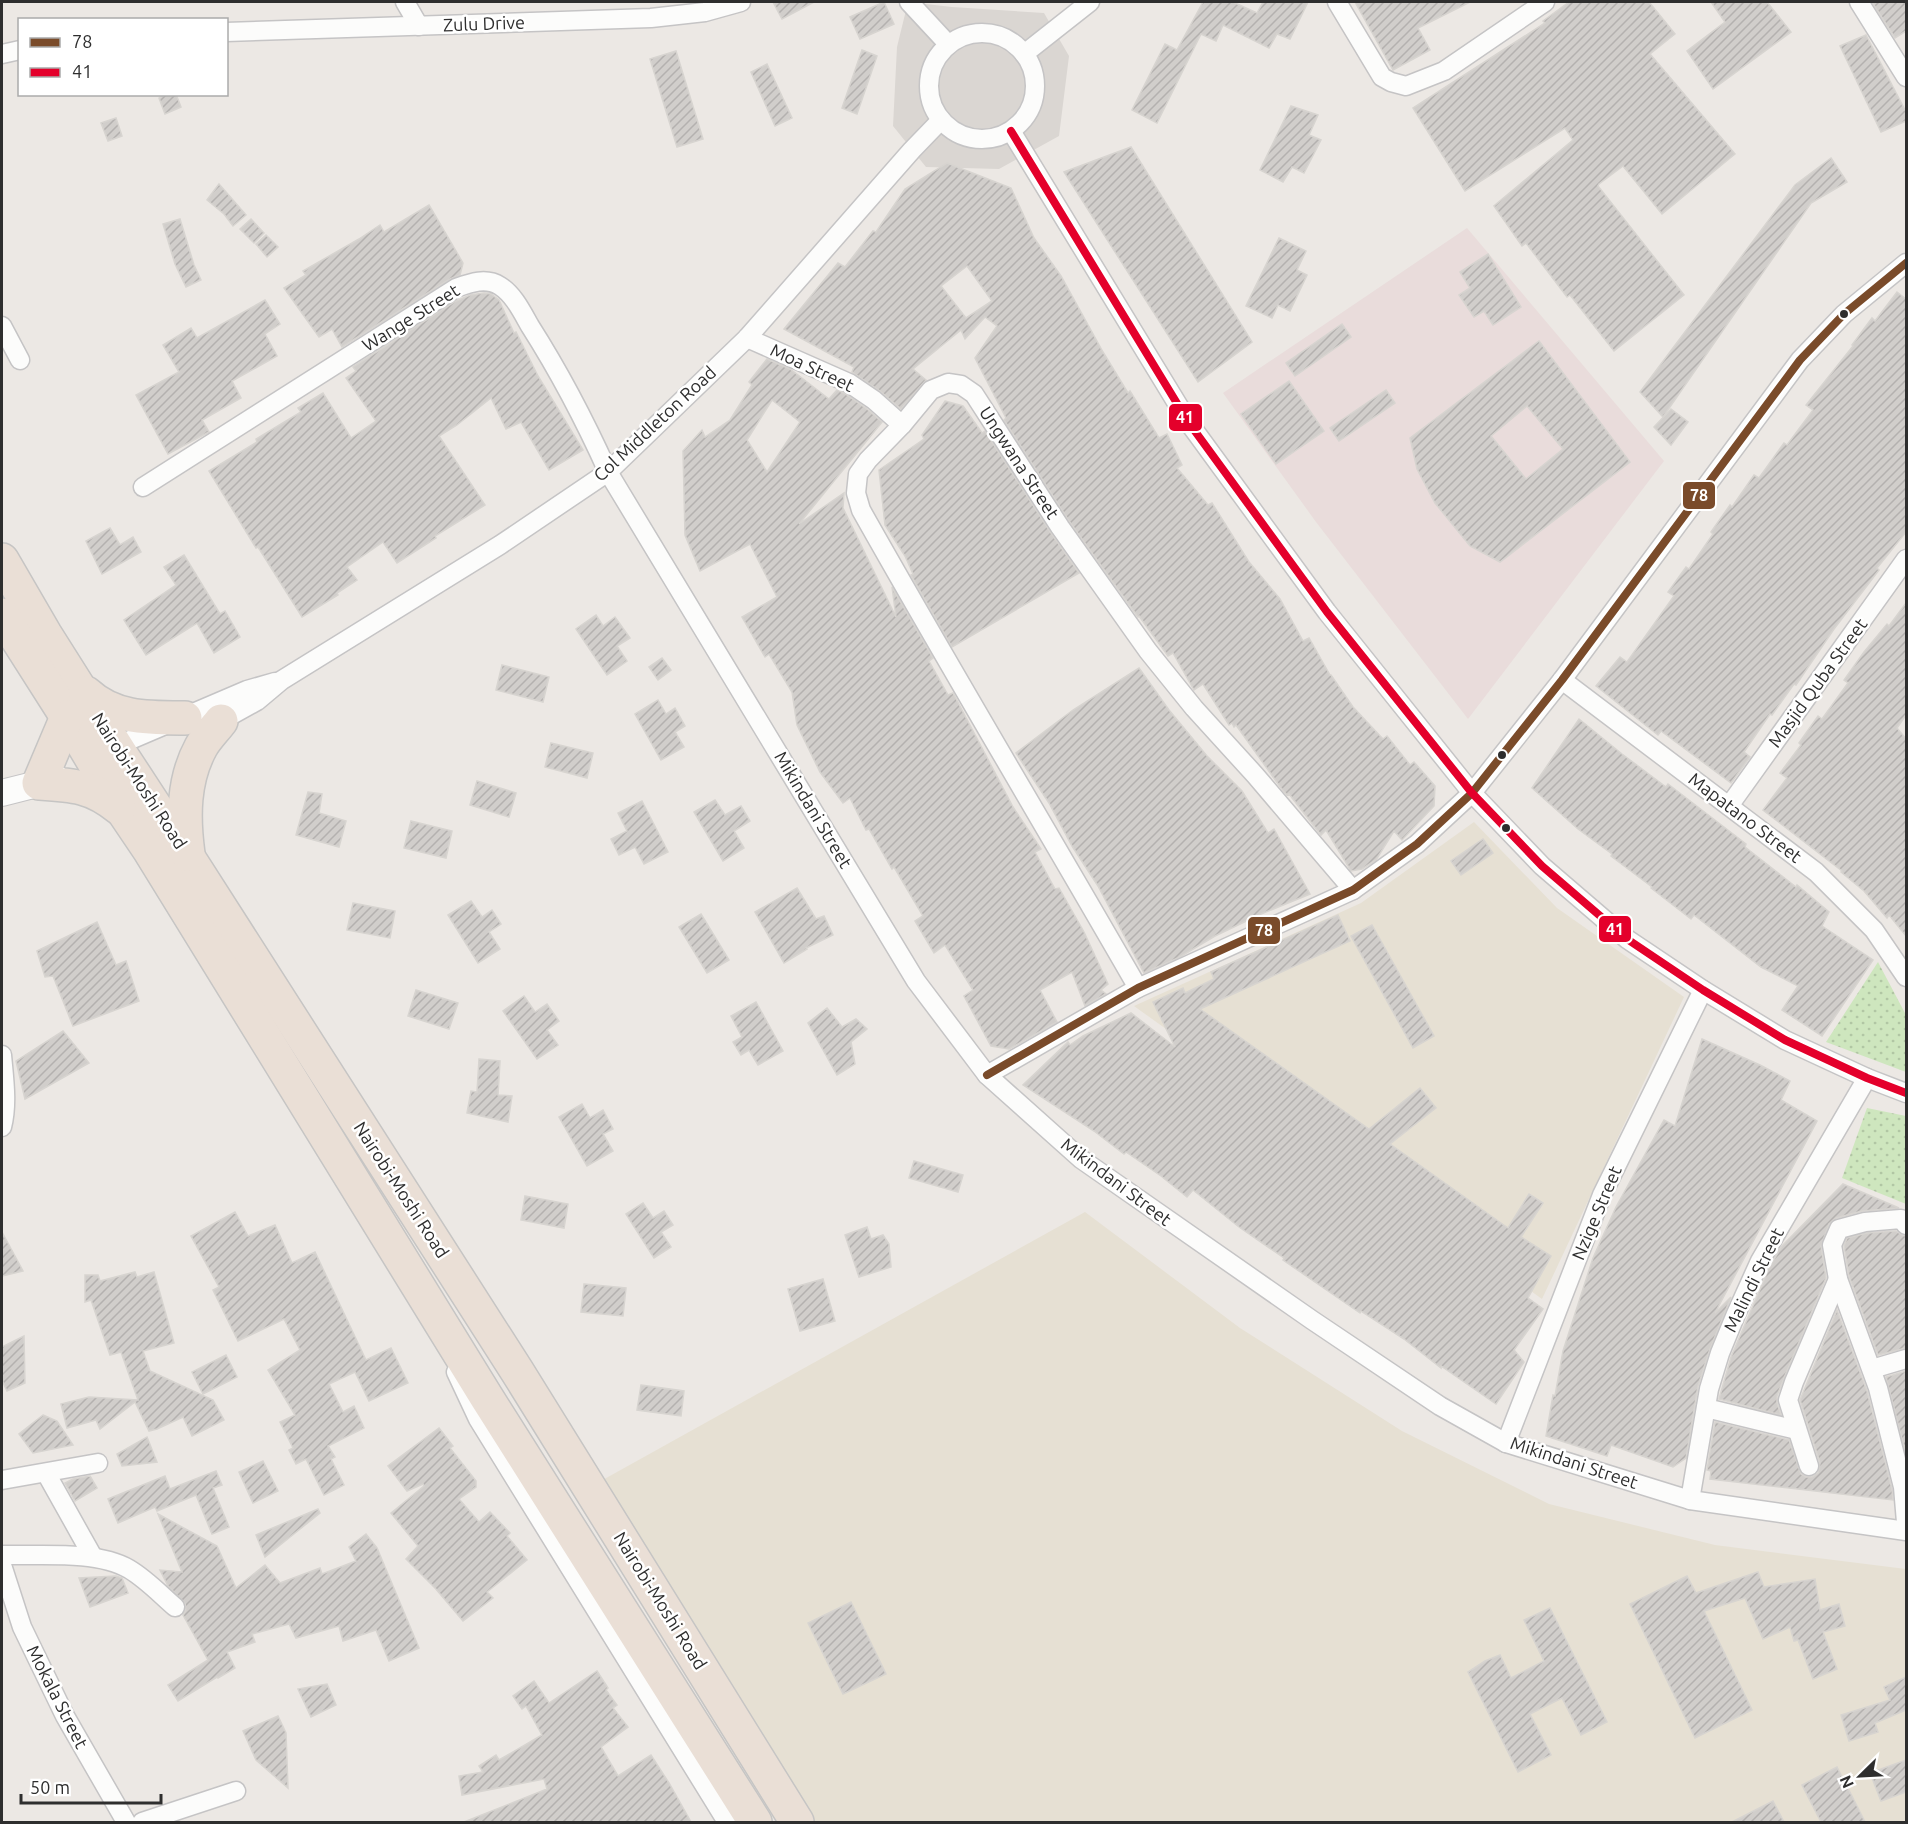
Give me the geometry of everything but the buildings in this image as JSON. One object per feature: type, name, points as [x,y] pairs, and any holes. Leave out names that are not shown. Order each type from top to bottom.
[{"type":"highway","name":"Nairobi-Moshi Road","points":[[2,560],[45,634],[80,687],[107,758],[123,811],[755,1822]]},
{"type":"highway","name":"Nairobi-Moshi Road","points":[[2,615],[67,717],[107,758],[188,857],[517,1371],[797,1822]]},
{"type":"highway","points":[[80,687],[106,708],[122,714],[139,717],[185,718]]},
{"type":"highway","points":[[188,857],[185,793],[201,747],[229,708]]},
{"type":"highway","points":[[67,717],[39,783],[66,784],[86,788],[123,811]]},
{"type":"street","points":[[405,2],[419,26]]},
{"type":"street","name":"Zulu Drive","points":[[228,32],[419,26],[649,10],[705,12],[741,2]]},
{"type":"street","points":[[909,2],[948,44]]},
{"type":"street","points":[[1024,54],[1090,2]]},
{"type":"street","points":[[1336,2],[1382,76],[1391,82],[1406,86],[1444,71],[1545,2]]},
{"type":"street","points":[[1859,2],[1906,77]]},
{"type":"street","points":[[988,33],[1008,40],[1024,54],[1032,69],[1035,86],[1032,103],[1024,118],[1011,130],[997,137],[982,140],[966,137],[952,130],[940,120],[931,101],[928,80],[934,60],[948,44],[967,35],[988,33]]},
{"type":"street","points":[[2,54],[18,50]]},
{"type":"street","name":"Col Middleton Road","points":[[107,758],[229,708],[282,680],[500,545],[609,472],[747,338],[940,120]]},
{"type":"street","points":[[1011,130],[1189,423],[1327,612],[1472,793],[1542,866],[1627,939],[1703,990],[1785,1040],[1867,1078],[1906,1093]]},
{"type":"street","points":[[987,1075],[1138,988],[1353,890],[1417,844],[1472,793],[1562,680],[1800,360],[1844,314],[1906,263]]},
{"type":"street","name":"Wange Street","points":[[143,487],[456,288],[470,282],[485,281],[499,285],[512,297],[554,363],[584,418],[609,472]]},
{"type":"street","points":[[2,326],[20,360]]},
{"type":"street","name":"Moa Street","points":[[747,338],[849,383],[874,400],[902,425]]},
{"type":"street","name":"Ungwana Street","points":[[1138,988],[861,510],[856,493],[858,474],[931,390],[948,383],[961,385],[975,393],[1060,527],[1148,651],[1194,708],[1263,784],[1353,890]]},
{"type":"street","name":"Mikindani Street","points":[[609,472],[916,981],[987,1075],[1081,1159],[1265,1288],[1430,1399],[1506,1443],[1690,1500],[1906,1531]]},
{"type":"street","name":"Masjid Quba Street","points":[[1730,806],[1906,560]]},
{"type":"street","name":"Col Middleton Road","points":[[107,758],[185,718],[257,701],[282,680]]},
{"type":"street","name":"Mapatano Street","points":[[1562,680],[1816,872],[1874,930],[1906,977]]},
{"type":"street","points":[[2,793],[39,783],[107,758]]},
{"type":"street","name":"Nzige Street","points":[[1506,1443],[1602,1195],[1703,990]]},
{"type":"street","points":[[2,1055],[5,1087],[2,1127]]},
{"type":"street","name":"Malindi Street","points":[[1690,1500],[1706,1408],[1720,1353],[1760,1261],[1867,1078]]},
{"type":"street","points":[[1906,1225],[1901,1219],[1865,1222],[1839,1229],[1832,1245],[1838,1279],[1872,1369],[1903,1487],[1906,1522]]},
{"type":"street","points":[[1809,1466],[1788,1400],[1838,1279]]},
{"type":"street","points":[[417,1284],[478,1419],[728,1822]]},
{"type":"street","points":[[1872,1369],[1906,1359]]},
{"type":"street","points":[[1706,1408],[1797,1430]]},
{"type":"street","points":[[2,1480],[98,1464]]},
{"type":"street","points":[[46,1473],[93,1557]]},
{"type":"street","points":[[2,1555],[93,1557],[114,1562],[128,1568],[175,1607]]},
{"type":"street","name":"Mokala Street","points":[[2,1565],[22,1627],[65,1716],[126,1822]]},
{"type":"street","points":[[142,1822],[236,1791]]},
{"type":"shaded area","points":[[908,2],[1044,13],[1069,56],[1059,136],[999,169],[926,167],[893,126],[897,47]]},
{"type":"shaded area","points":[[1467,228],[1664,461],[1468,719],[1316,522],[1223,393]]},
{"type":"shaded area","points":[[1474,822],[1557,908],[1684,997],[1542,1299],[1134,1006],[1361,903]]},
{"type":"shaded area","points":[[1085,1212],[1240,1328],[1402,1431],[1549,1504],[1715,1545],[1906,1569],[1906,1822],[812,1822],[599,1482]]},
{"type":"green space","points":[[1878,962],[1906,1015],[1906,1072],[1826,1042]]},
{"type":"green space","points":[[1867,1108],[1906,1116],[1906,1204],[1842,1178]]},
{"type":"transit line","name":"41","points":[[1011,131],[1189,423],[1327,612],[1472,793],[1542,866],[1627,939],[1703,990],[1785,1040],[1867,1078],[1906,1093]]},
{"type":"transit line","name":"78","points":[[987,1075],[1138,988],[1353,890],[1417,844],[1472,793],[1562,680],[1800,360],[1844,314],[1906,263]]}]
